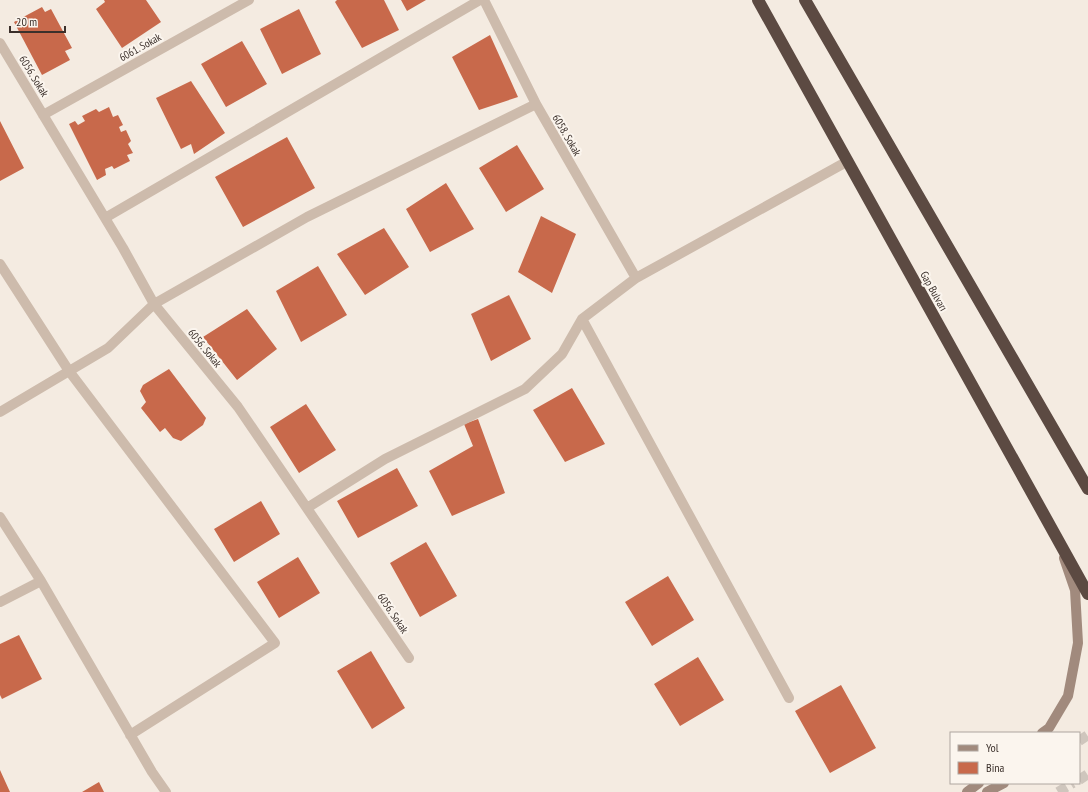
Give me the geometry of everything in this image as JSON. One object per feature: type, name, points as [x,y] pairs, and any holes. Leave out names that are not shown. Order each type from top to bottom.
[{"type":"highway","name":"Gap Bulvarı","points":[[758,0],[1088,594]]},
{"type":"highway","points":[[805,0],[1088,489]]},
{"type":"main road","points":[[1043,732],[1049,728],[1068,696],[1078,643],[1074,590],[1059,541]]},
{"type":"main road","points":[[967,792],[978,784]]},
{"type":"main road","points":[[987,792],[1002,784]]},
{"type":"street","name":"6061. Sokak","points":[[43,115],[249,0]]},
{"type":"street","points":[[105,218],[480,0]]},
{"type":"street","name":"6058. Sokak","points":[[484,0],[536,104],[636,278]]},
{"type":"street","name":"6056. Sokak","points":[[0,43],[105,218],[154,304],[238,407],[409,658]]},
{"type":"street","points":[[0,412],[108,348],[154,304],[307,216],[536,104]]},
{"type":"street","points":[[307,508],[385,459],[525,389],[562,354],[582,319],[636,278],[848,161]]},
{"type":"street","points":[[0,264],[69,371],[275,643],[130,735]]},
{"type":"street","points":[[582,319],[789,698]]},
{"type":"street","points":[[0,517],[41,581],[130,735],[166,792]]},
{"type":"street","points":[[0,602],[41,581]]},
{"type":"building","points":[[104,0],[146,0],[161,22],[122,48],[96,9],[105,2]]},
{"type":"building","points":[[337,0],[384,0],[399,30],[362,48],[335,2]]},
{"type":"building","points":[[401,0],[426,0],[407,11]]},
{"type":"building","points":[[42,7],[45,12],[51,9],[72,48],[65,51],[70,60],[42,75],[14,22]]},
{"type":"building","points":[[299,9],[321,54],[282,74],[260,29]]},
{"type":"building","points":[[490,35],[518,97],[479,110],[452,57]]},
{"type":"building","points":[[242,41],[267,84],[226,107],[201,64]]},
{"type":"building","points":[[191,81],[225,133],[194,154],[191,144],[181,149],[156,98]]},
{"type":"building","points":[[109,107],[113,117],[118,115],[123,125],[119,127],[121,132],[126,130],[131,141],[128,144],[133,153],[127,155],[130,161],[114,169],[112,166],[105,169],[106,175],[97,180],[69,124],[75,121],[78,125],[85,121],[82,116],[96,109],[99,112]]},
{"type":"building","points":[[0,121],[24,168],[0,181]]},
{"type":"building","points":[[287,137],[315,188],[243,227],[215,177]]},
{"type":"building","points":[[517,145],[544,189],[506,212],[479,168]]},
{"type":"building","points":[[446,183],[474,229],[430,252],[406,209]]},
{"type":"building","points":[[541,216],[576,234],[552,293],[518,272]]},
{"type":"building","points":[[384,228],[409,267],[365,295],[337,254]]},
{"type":"building","points":[[318,266],[347,315],[301,342],[276,291]]},
{"type":"building","points":[[509,295],[531,339],[491,361],[471,314]]},
{"type":"building","points":[[247,309],[277,349],[237,380],[203,337]]},
{"type":"building","points":[[169,369],[206,418],[203,425],[181,441],[173,438],[165,428],[160,432],[141,408],[146,402],[140,391],[143,385]]},
{"type":"building","points":[[572,388],[605,444],[565,462],[533,410]]},
{"type":"building","points":[[306,404],[336,450],[299,473],[270,427]]},
{"type":"building","points":[[478,419],[505,493],[452,516],[429,471],[473,446],[464,424]]},
{"type":"building","points":[[397,468],[418,506],[358,538],[337,501]]},
{"type":"building","points":[[261,501],[280,534],[234,562],[214,529]]},
{"type":"building","points":[[426,542],[457,596],[420,617],[390,563]]},
{"type":"building","points":[[298,557],[320,593],[279,618],[257,582]]},
{"type":"building","points":[[668,576],[694,620],[652,646],[625,602]]},
{"type":"building","points":[[19,635],[42,679],[2,699],[0,695],[0,644]]},
{"type":"building","points":[[371,651],[405,708],[372,729],[337,671]]},
{"type":"building","points":[[698,657],[724,700],[680,726],[654,684]]},
{"type":"building","points":[[841,685],[876,748],[830,773],[795,711]]},
{"type":"building","points":[[0,770],[10,792],[0,792]]},
{"type":"building","points":[[99,782],[104,792],[82,792]]},
{"type":"tunnel","points":[[1080,740],[1088,735]]},
{"type":"tunnel","points":[[1080,779],[1088,774]]},
{"type":"tunnel","points":[[1058,792],[1071,784]]}]
